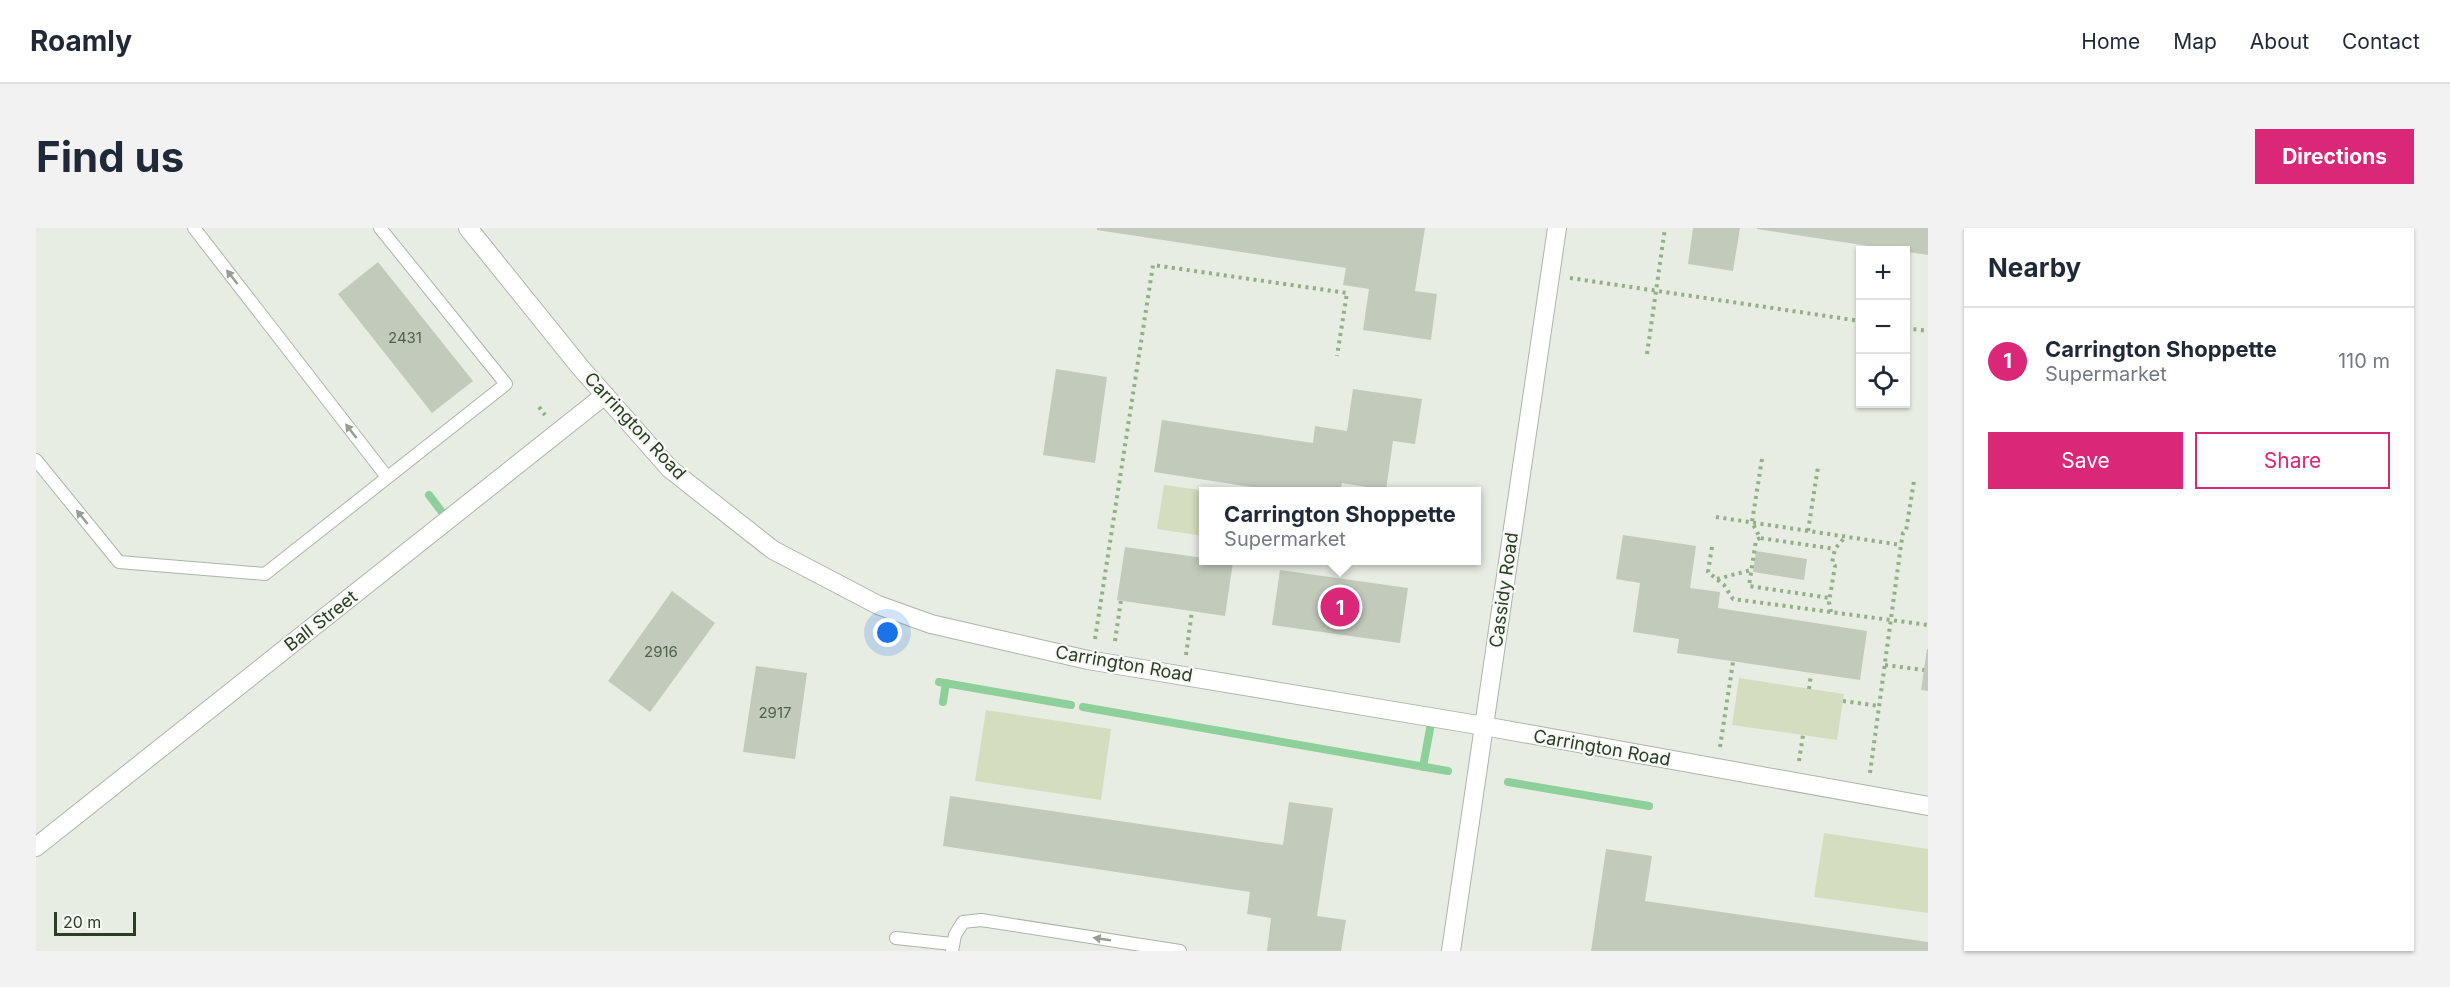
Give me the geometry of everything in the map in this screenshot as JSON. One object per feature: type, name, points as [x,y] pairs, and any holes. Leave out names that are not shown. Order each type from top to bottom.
[{"type":"street","name":"Carrington Road","points":[[468,228],[580,367],[670,469],[773,550],[878,605],[921,620],[1088,660],[1484,726],[1928,806]]},
{"type":"street","name":"Cassidy Road","points":[[1451,951],[1557,228]]},
{"type":"street","name":"Ball Street","points":[[36,847],[605,395]]},
{"type":"lane","points":[[194,228],[387,477]]},
{"type":"lane","points":[[36,460],[119,562],[265,574],[506,384],[380,228]]},
{"type":"lane","points":[[896,938],[952,948],[954,934],[963,922],[981,920],[1180,951]]},
{"type":"path","points":[[1647,354],[1665,228]]},
{"type":"path","points":[[1088,660],[1096,632],[1152,264],[1347,293],[1338,356]]},
{"type":"path","points":[[1550,275],[1856,320]]},
{"type":"path","points":[[1910,329],[1928,331]]},
{"type":"path","points":[[1760,538],[1752,522],[1762,459]]},
{"type":"path","points":[[1808,531],[1818,467]]},
{"type":"path","points":[[1867,795],[1901,545],[1903,533],[1906,531],[1914,481]]},
{"type":"path","points":[[1716,517],[1901,545]]},
{"type":"path","points":[[1831,612],[1830,598],[1835,566],[1832,563],[1835,549],[1846,537]]},
{"type":"path","points":[[1830,598],[1749,586],[1756,540],[1760,538],[1835,549]]},
{"type":"path","points":[[1712,546],[1708,572],[1724,585],[1733,599],[1928,625]]},
{"type":"path","points":[[1717,579],[1751,570]]},
{"type":"path","points":[[1111,664],[1121,600]]},
{"type":"path","points":[[1183,675],[1192,611]]},
{"type":"path","points":[[1717,768],[1733,662]]},
{"type":"path","points":[[1885,665],[1924,670]]},
{"type":"path","points":[[1809,689],[1811,674]]},
{"type":"path","points":[[1843,701],[1879,706]]},
{"type":"green space","points":[[1164,485],[1199,490],[1199,535],[1157,529]]},
{"type":"green space","points":[[1739,678],[1844,694],[1837,740],[1732,725]]},
{"type":"green space","points":[[986,710],[1111,729],[1101,800],[975,781]]},
{"type":"green space","points":[[1824,833],[1928,849],[1928,913],[1814,897]]},
{"type":"building","points":[[1097,228],[1425,228],[1415,291],[1437,294],[1431,340],[1363,330],[1369,289],[1343,285],[1346,268],[1097,230]]},
{"type":"building","points":[[1693,228],[1740,228],[1733,271],[1688,264]]},
{"type":"building","points":[[1928,228],[1928,255],[1910,252],[1910,246],[1869,246],[1757,229]]},
{"type":"building","points":[[378,262],[473,381],[432,413],[338,294]]},
{"type":"building","points":[[1056,369],[1107,377],[1095,463],[1043,455]]},
{"type":"building","points":[[1353,389],[1422,399],[1415,444],[1393,441],[1386,487],[1342,483],[1341,487],[1252,487],[1154,472],[1162,420],[1313,443],[1315,426],[1347,431]]},
{"type":"building","points":[[1623,535],[1696,546],[1690,588],[1720,592],[1718,608],[1867,631],[1860,680],[1677,653],[1679,639],[1633,632],[1640,583],[1616,579]]},
{"type":"building","points":[[1125,547],[1199,557],[1199,565],[1233,565],[1225,616],[1117,600]]},
{"type":"building","points":[[1756,551],[1807,559],[1804,580],[1753,572]]},
{"type":"building","points":[[1280,570],[1408,588],[1400,643],[1272,625]]},
{"type":"building","points":[[672,591],[715,623],[650,712],[608,681]]},
{"type":"building","points":[[1928,649],[1928,691],[1921,690]]},
{"type":"building","points":[[756,666],[807,673],[795,759],[743,752]]},
{"type":"building","points":[[950,796],[1283,845],[1289,802],[1333,808],[1317,916],[1346,920],[1341,951],[1267,951],[1271,918],[1247,914],[1250,892],[943,846]]},
{"type":"building","points":[[1606,849],[1652,856],[1645,901],[1928,942],[1928,951],[1591,951]]},
{"type":"waterway","points":[[429,495],[448,520]]},
{"type":"waterway","points":[[939,682],[1071,705]]},
{"type":"waterway","points":[[943,702],[946,683]]},
{"type":"waterway","points":[[1083,707],[1448,771]]},
{"type":"waterway","points":[[1423,767],[1432,718]]},
{"type":"waterway","points":[[1508,782],[1649,806]]},
{"type":"place","name":"Carrington Shoppette","points":[[1340,607]]}]
